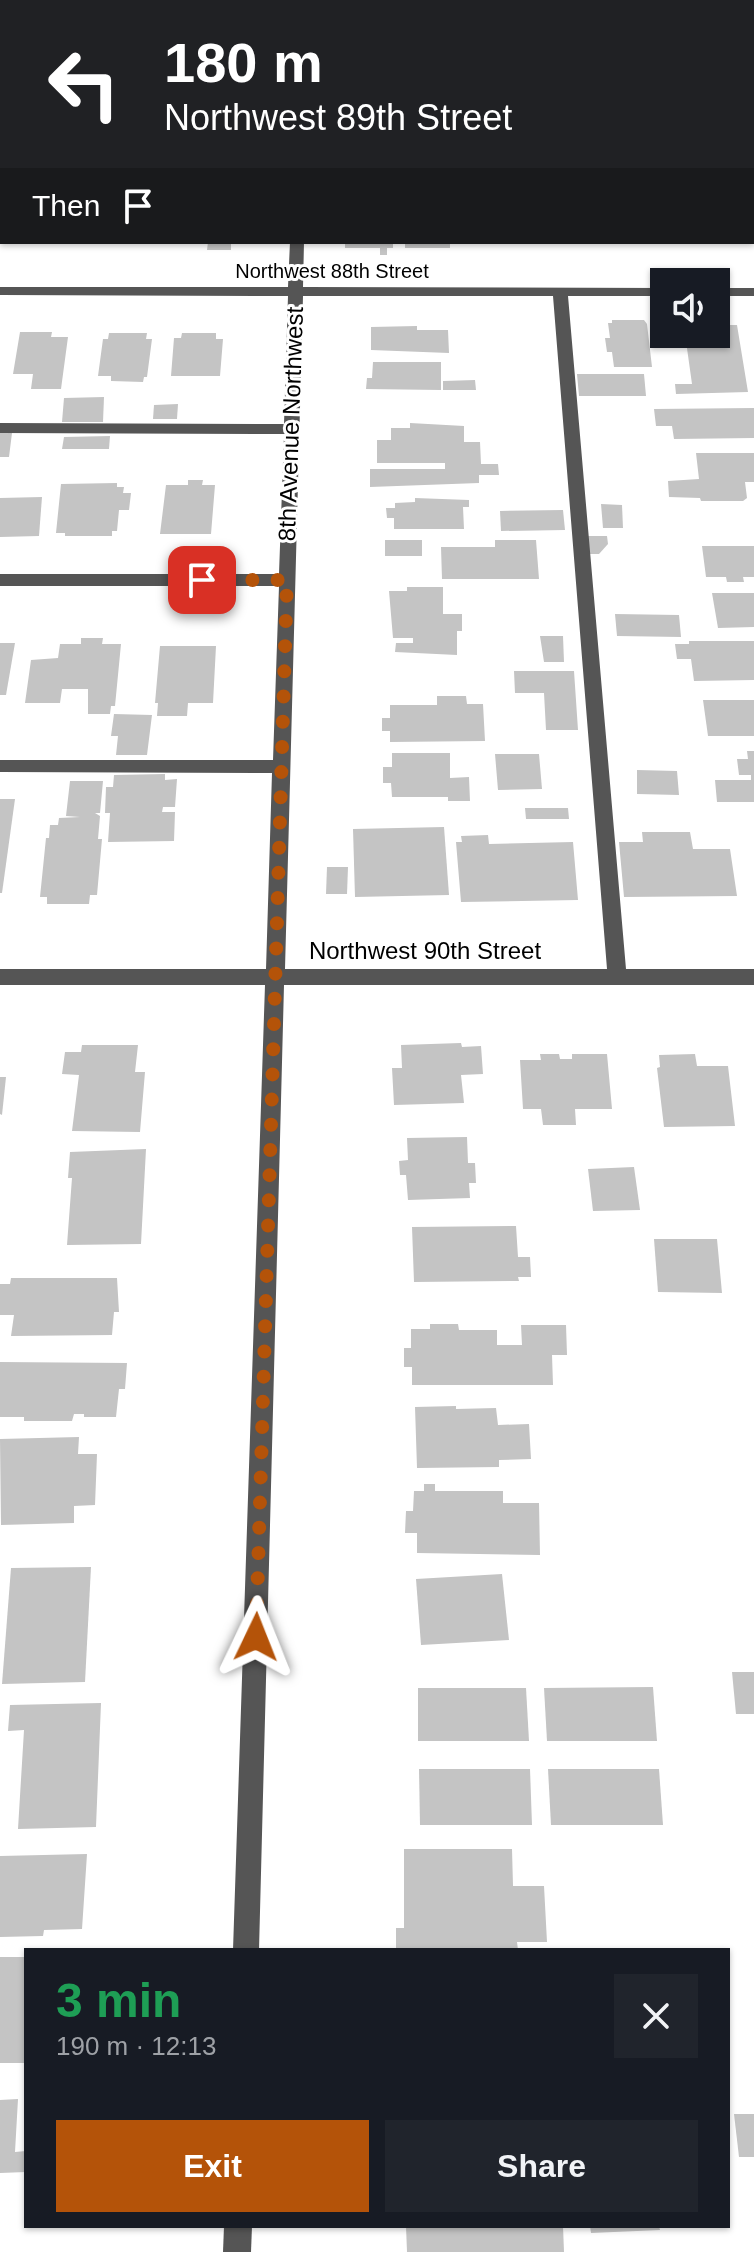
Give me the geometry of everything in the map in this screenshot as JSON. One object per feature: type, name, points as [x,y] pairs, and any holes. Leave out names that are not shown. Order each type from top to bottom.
[{"type":"street","name":"8th Avenue Northwest","points":[[246,1948],[297,244]]},
{"type":"street","name":"Northwest 88th Street","points":[[0,291],[650,292]]},
{"type":"street","points":[[560,292],[617,976]]},
{"type":"street","points":[[730,292],[754,292]]},
{"type":"street","points":[[0,428],[291,429]]},
{"type":"street","points":[[0,580],[287,580]]},
{"type":"street","points":[[0,766],[281,767]]},
{"type":"street","name":"Northwest 90th Street","points":[[0,977],[754,977]]},
{"type":"street","points":[[237,2252],[238,2228]]},
{"type":"building","points":[[208,244],[231,244],[231,250],[207,250]]},
{"type":"building","points":[[345,244],[393,244],[393,248],[387,248],[387,255],[380,255],[380,248],[345,248]]},
{"type":"building","points":[[405,244],[450,244],[450,248],[405,248]]},
{"type":"building","points":[[612,320],[644,320],[652,367],[614,367],[612,352],[607,352],[605,338],[610,338],[608,323]]},
{"type":"building","points":[[730,325],[737,325],[748,392],[676,394],[675,384],[692,384],[687,348],[730,348]]},
{"type":"building","points":[[417,326],[417,330],[448,330],[449,353],[371,350],[371,327]]},
{"type":"building","points":[[20,332],[52,332],[51,337],[68,337],[61,389],[31,389],[33,374],[13,374]]},
{"type":"building","points":[[109,333],[147,333],[146,339],[152,339],[147,377],[143,382],[111,381],[111,376],[98,376],[103,339],[108,339]]},
{"type":"building","points":[[182,333],[216,333],[216,339],[223,339],[220,376],[171,376],[174,338],[181,338]]},
{"type":"building","points":[[373,362],[441,362],[441,390],[366,389],[367,378],[372,378]]},
{"type":"building","points":[[577,374],[644,374],[646,396],[579,396]]},
{"type":"building","points":[[475,380],[476,390],[443,390],[443,381]]},
{"type":"building","points":[[104,397],[103,422],[62,422],[64,398]]},
{"type":"building","points":[[178,404],[177,419],[153,419],[154,405]]},
{"type":"building","points":[[754,408],[754,438],[674,439],[672,426],[656,426],[654,409]]},
{"type":"building","points":[[410,423],[464,426],[464,442],[480,442],[481,464],[498,464],[499,475],[479,475],[479,483],[370,487],[370,469],[445,469],[445,463],[377,463],[377,440],[391,440],[391,428],[410,428]]},
{"type":"building","points":[[0,433],[12,433],[9,457],[0,457]]},
{"type":"building","points":[[110,436],[109,449],[62,449],[64,437]]},
{"type":"building","points":[[696,453],[754,453],[754,482],[745,482],[747,498],[743,501],[701,501],[700,498],[669,497],[668,481],[699,479]]},
{"type":"building","points":[[188,480],[203,480],[202,485],[215,485],[211,534],[160,534],[166,485],[188,485]]},
{"type":"building","points":[[117,483],[117,487],[124,487],[123,493],[131,493],[129,510],[119,510],[117,531],[112,531],[112,536],[65,536],[65,533],[56,533],[61,484]]},
{"type":"building","points":[[42,497],[39,536],[0,537],[0,498]]},
{"type":"building","points":[[415,498],[469,500],[469,507],[463,507],[464,529],[394,529],[394,518],[387,518],[386,508],[395,508],[395,503],[415,502]]},
{"type":"building","points":[[601,504],[622,505],[623,528],[603,528]]},
{"type":"building","points":[[563,510],[565,530],[501,531],[500,511]]},
{"type":"building","points":[[583,536],[607,536],[608,544],[599,554],[585,554]]},
{"type":"building","points":[[385,540],[422,540],[422,556],[385,556]]},
{"type":"building","points":[[495,540],[536,540],[539,579],[442,579],[441,547],[495,547]]},
{"type":"building","points":[[702,546],[754,546],[754,577],[743,577],[744,582],[727,582],[726,577],[706,577]]},
{"type":"building","points":[[407,587],[443,587],[443,614],[462,614],[462,631],[457,631],[457,655],[395,652],[396,643],[413,643],[413,638],[393,638],[389,591],[407,591]]},
{"type":"building","points":[[712,593],[754,593],[754,627],[718,628]]},
{"type":"building","points":[[615,614],[679,615],[681,637],[617,636]]},
{"type":"building","points":[[540,636],[563,636],[564,662],[544,662]]},
{"type":"building","points":[[81,638],[103,638],[102,644],[121,644],[115,706],[111,706],[110,714],[88,714],[88,689],[62,689],[60,703],[25,703],[31,660],[58,658],[60,644],[81,644]]},
{"type":"building","points":[[689,641],[754,641],[754,680],[694,681],[691,659],[677,659],[675,644],[689,644]]},
{"type":"building","points":[[0,643],[15,643],[6,695],[0,695]]},
{"type":"building","points":[[160,646],[216,646],[213,703],[188,703],[187,716],[157,716],[158,703],[155,703]]},
{"type":"building","points":[[514,671],[574,671],[578,730],[546,730],[544,693],[515,693]]},
{"type":"building","points":[[437,696],[466,696],[467,704],[483,704],[485,741],[390,742],[390,731],[382,731],[382,718],[390,718],[390,705],[437,705]]},
{"type":"building","points":[[703,700],[754,700],[754,736],[708,736]]},
{"type":"building","points":[[114,714],[152,715],[147,755],[116,755],[118,736],[111,736]]},
{"type":"building","points":[[747,751],[754,751],[754,802],[717,802],[715,780],[751,780],[751,775],[739,775],[737,759],[748,759]]},
{"type":"building","points":[[392,753],[450,753],[450,778],[469,777],[470,801],[448,801],[448,797],[392,797],[391,783],[383,783],[383,767],[392,767]]},
{"type":"building","points":[[495,754],[539,754],[542,789],[498,790]]},
{"type":"building","points":[[637,770],[677,771],[679,795],[637,794]]},
{"type":"building","points":[[165,774],[165,780],[177,779],[175,807],[163,807],[162,812],[175,812],[174,841],[108,842],[110,813],[105,813],[106,787],[113,787],[114,775]]},
{"type":"building","points":[[70,781],[103,781],[100,813],[95,813],[100,816],[98,839],[102,839],[97,895],[90,895],[89,904],[47,904],[47,897],[40,897],[50,825],[58,825],[59,818],[80,817],[66,816]]},
{"type":"building","points":[[0,799],[15,799],[2,893],[0,893]]},
{"type":"building","points":[[525,808],[568,808],[569,819],[526,819]]},
{"type":"building","points":[[444,827],[449,895],[355,897],[353,829]]},
{"type":"building","points":[[642,832],[690,832],[693,849],[730,849],[737,896],[624,897],[619,842],[643,842]]},
{"type":"building","points":[[488,835],[489,844],[573,842],[578,900],[461,902],[456,842],[462,842],[461,836]]},
{"type":"building","points":[[327,867],[348,867],[347,894],[326,894]]},
{"type":"building","points":[[461,1043],[462,1047],[481,1046],[483,1074],[461,1075],[464,1103],[394,1105],[392,1068],[402,1068],[401,1045]]},
{"type":"building","points":[[82,1045],[138,1045],[135,1072],[145,1072],[140,1132],[72,1131],[79,1075],[62,1074],[65,1052],[81,1052]]},
{"type":"building","points":[[540,1054],[559,1054],[560,1059],[572,1059],[572,1054],[607,1054],[612,1109],[575,1109],[576,1125],[543,1125],[541,1109],[523,1109],[520,1060],[541,1060]]},
{"type":"building","points":[[695,1054],[697,1066],[728,1066],[735,1126],[664,1127],[657,1068],[660,1067],[659,1055]]},
{"type":"building","points":[[0,1077],[6,1077],[2,1115],[0,1114]]},
{"type":"building","points":[[467,1137],[468,1163],[475,1163],[476,1183],[469,1183],[470,1198],[408,1200],[406,1175],[400,1175],[399,1161],[408,1160],[407,1138]]},
{"type":"building","points":[[146,1149],[141,1244],[67,1245],[72,1178],[68,1178],[70,1152]]},
{"type":"building","points":[[634,1167],[640,1210],[593,1211],[588,1169]]},
{"type":"building","points":[[516,1226],[518,1257],[530,1257],[531,1277],[518,1277],[519,1281],[414,1282],[412,1227]]},
{"type":"building","points":[[654,1239],[717,1239],[722,1293],[658,1292]]},
{"type":"building","points":[[11,1278],[117,1278],[119,1312],[114,1312],[112,1335],[11,1336],[14,1315],[0,1315],[0,1284],[10,1284]]},
{"type":"building","points":[[430,1324],[458,1324],[459,1330],[497,1330],[497,1345],[522,1345],[521,1325],[566,1325],[567,1355],[552,1355],[553,1385],[412,1385],[412,1367],[404,1367],[404,1348],[411,1348],[411,1329],[430,1329]]},
{"type":"building","points":[[0,1362],[127,1363],[125,1389],[119,1389],[116,1417],[74,1414],[72,1421],[24,1421],[24,1417],[0,1417]]},
{"type":"building","points":[[456,1406],[456,1409],[496,1408],[498,1425],[529,1424],[531,1459],[499,1460],[499,1467],[417,1468],[415,1407]]},
{"type":"building","points":[[79,1437],[78,1454],[97,1454],[95,1505],[74,1506],[74,1523],[1,1525],[0,1439]]},
{"type":"building","points":[[424,1484],[435,1484],[435,1491],[503,1491],[503,1503],[539,1503],[540,1555],[417,1553],[417,1533],[405,1533],[406,1511],[413,1511],[414,1491],[424,1491]]},
{"type":"building","points":[[91,1567],[85,1682],[2,1684],[11,1568]]},
{"type":"building","points":[[502,1574],[509,1640],[421,1645],[416,1579]]},
{"type":"building","points":[[732,1672],[754,1672],[754,1714],[736,1714]]},
{"type":"building","points":[[653,1687],[657,1741],[547,1741],[544,1688]]},
{"type":"building","points":[[418,1688],[526,1688],[529,1741],[418,1741]]},
{"type":"building","points":[[101,1703],[96,1827],[18,1829],[24,1730],[8,1731],[10,1705]]},
{"type":"building","points":[[419,1769],[530,1769],[532,1825],[420,1825]]},
{"type":"building","points":[[548,1769],[659,1769],[663,1825],[551,1825]]},
{"type":"building","points":[[404,1849],[512,1849],[513,1886],[544,1886],[547,1942],[517,1942],[518,1948],[396,1948],[396,1928],[404,1928]]},
{"type":"building","points":[[87,1854],[82,1929],[44,1930],[43,1936],[0,1937],[0,1856]]},
{"type":"building","points":[[0,1957],[24,1957],[24,2063],[0,2063]]},
{"type":"building","points":[[18,2099],[15,2152],[24,2151],[24,2172],[0,2173],[0,2100]]},
{"type":"building","points":[[734,2114],[754,2114],[754,2157],[739,2157]]},
{"type":"building","points":[[406,2228],[563,2228],[564,2252],[407,2252]]},
{"type":"building","points":[[590,2228],[660,2230],[591,2233]]},
{"type":"route","points":[[202,580],[287,580],[256,1637]]}]
